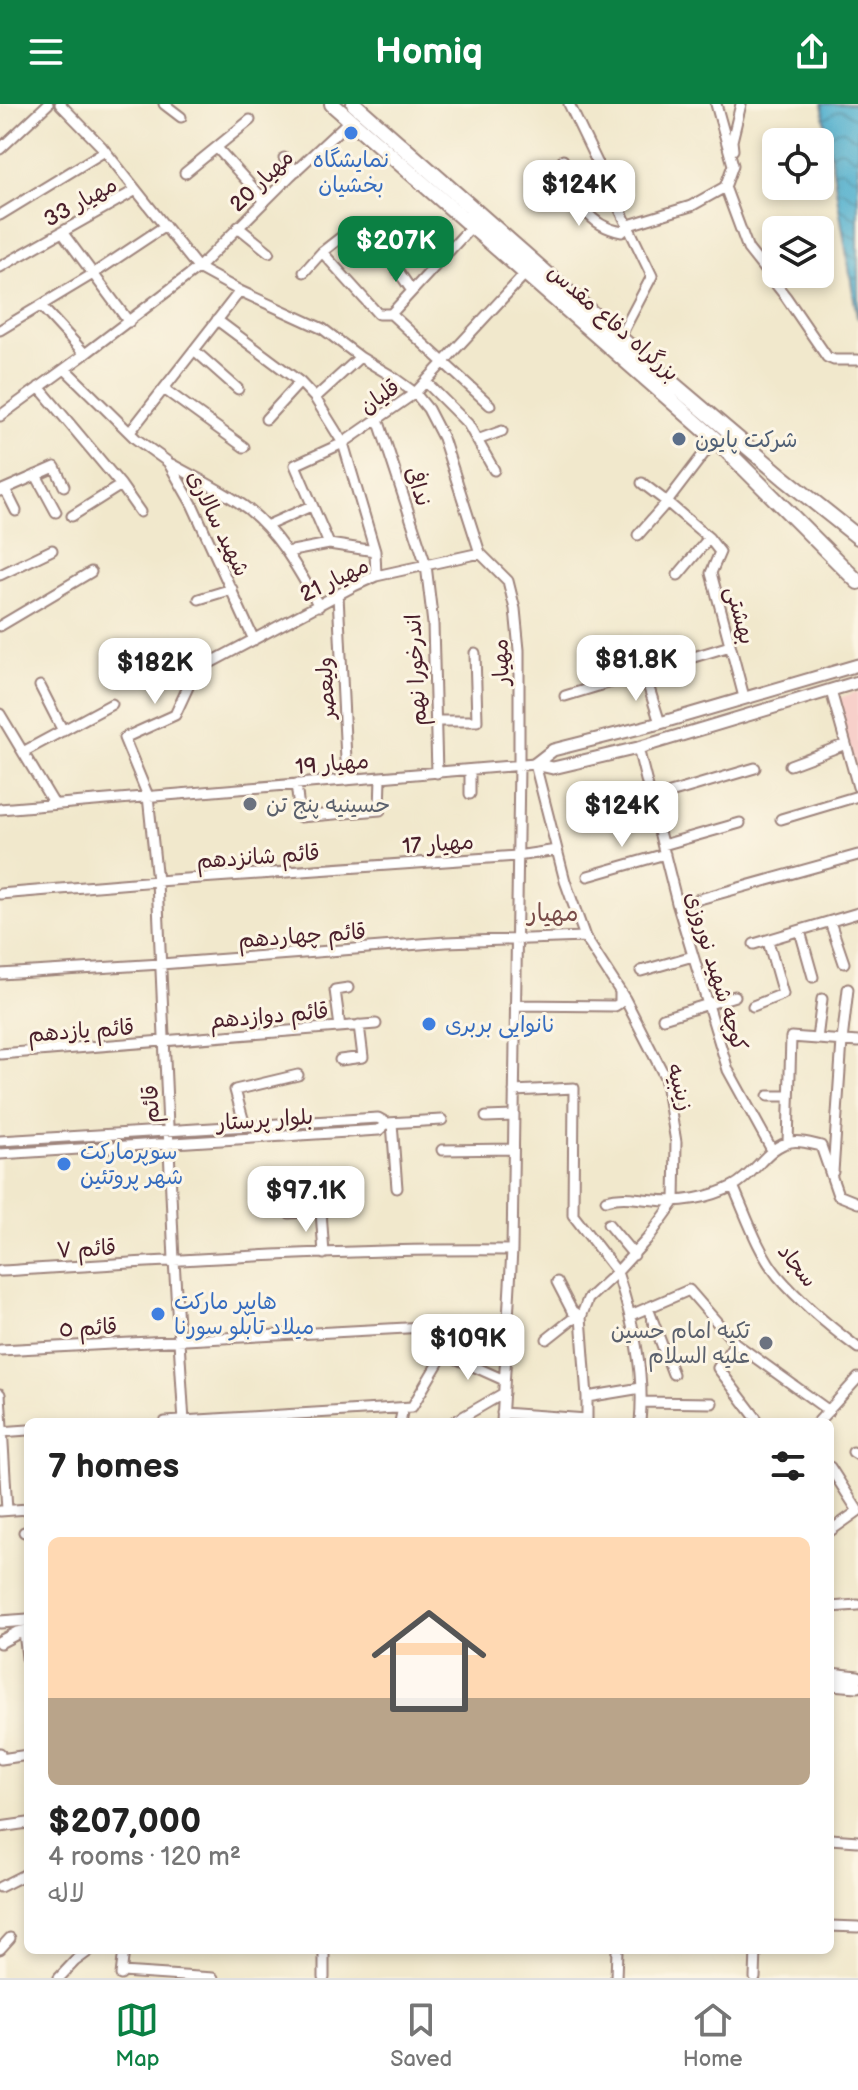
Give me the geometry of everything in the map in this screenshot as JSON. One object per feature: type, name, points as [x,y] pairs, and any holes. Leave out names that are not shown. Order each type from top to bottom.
[{"type":"highway","name":"بزرگراه دفاع مقدس","points":[[332,104],[715,439],[858,582]]},
{"type":"highway","name":"بزرگراه دفاع مقدس","points":[[354,104],[784,478],[858,537]]},
{"type":"main road","points":[[784,478],[858,547]]},
{"type":"main road","points":[[835,559],[858,571]]},
{"type":"main road","points":[[535,764],[553,750],[660,723],[858,665]]},
{"type":"main road","points":[[535,764],[553,768],[638,748],[858,682]]},
{"type":"main road","points":[[0,1622],[24,1627]]},
{"type":"main road","points":[[3,1639],[24,1629]]},
{"type":"main road","points":[[834,1674],[858,1677]]},
{"type":"main road","points":[[834,1684],[858,1686]]},
{"type":"street","points":[[0,149],[48,104]]},
{"type":"street","name":"مهیار","points":[[60,104],[105,151],[198,268],[323,329],[415,393],[428,409],[443,438],[480,553],[508,581],[515,609],[519,650],[519,766],[512,1250],[502,1418]]},
{"type":"street","points":[[164,104],[181,117]]},
{"type":"street","points":[[569,104],[652,276],[620,337]]},
{"type":"street","points":[[716,104],[733,165]]},
{"type":"street","points":[[741,104],[732,141],[733,165],[725,187],[748,249],[827,357],[858,360]]},
{"type":"street","points":[[185,173],[250,120]]},
{"type":"street","name":"مهیار 20","points":[[0,416],[198,268],[350,120]]},
{"type":"street","points":[[217,148],[265,201]]},
{"type":"street","points":[[0,215],[105,151]]},
{"type":"street","points":[[284,158],[296,171]]},
{"type":"street","points":[[563,160],[583,210],[606,229],[622,232],[629,225],[691,206],[725,187]]},
{"type":"street","points":[[121,171],[133,163]]},
{"type":"street","name":"مهیار 33","points":[[0,267],[136,190]]},
{"type":"street","points":[[0,330],[165,226]]},
{"type":"street","points":[[391,314],[472,226]]},
{"type":"street","points":[[238,227],[269,252]]},
{"type":"street","points":[[62,232],[129,322]]},
{"type":"street","points":[[304,272],[340,238]]},
{"type":"street","points":[[322,252],[378,314],[391,314],[490,405]]},
{"type":"street","points":[[385,252],[412,291]]},
{"type":"street","name":"قلیان","points":[[329,544],[295,465],[343,443],[415,393],[525,274]]},
{"type":"street","points":[[130,432],[240,291]]},
{"type":"street","points":[[41,306],[85,354]]},
{"type":"street","points":[[217,320],[300,382],[315,398],[343,443],[375,551],[376,576]]},
{"type":"street","points":[[194,350],[238,389]]},
{"type":"street","points":[[315,398],[360,357]]},
{"type":"street","name":"شهید سالاری","points":[[65,369],[136,439],[168,462],[192,504],[254,640]]},
{"type":"street","points":[[266,419],[300,382]]},
{"type":"street","points":[[426,382],[468,424],[494,470]]},
{"type":"street","points":[[39,387],[140,512]]},
{"type":"street","points":[[164,389],[244,447]]},
{"type":"street","name":"ندافی","points":[[378,419],[426,565]]},
{"type":"street","points":[[477,440],[502,431]]},
{"type":"street","points":[[638,535],[715,439]]},
{"type":"street","points":[[168,462],[246,508],[266,526],[287,552],[319,606]]},
{"type":"street","points":[[16,511],[3,490],[55,467],[64,486]]},
{"type":"street","points":[[36,475],[56,512]]},
{"type":"street","points":[[642,483],[709,538],[678,575]]},
{"type":"street","points":[[72,516],[121,485]]},
{"type":"street","points":[[266,526],[311,506]]},
{"type":"street","name":"بهشتی","points":[[709,538],[720,552],[711,573],[744,697]]},
{"type":"street","points":[[287,552],[329,544],[375,551]]},
{"type":"street","points":[[0,575],[52,550]]},
{"type":"street","name":"مهیار 21","points":[[148,796],[124,738],[175,715],[193,672],[376,576],[480,553]]},
{"type":"street","name":"اندرخورا نهم","points":[[426,565],[433,624],[437,773]]},
{"type":"street","points":[[0,626],[91,572]]},
{"type":"street","points":[[199,599],[232,589]]},
{"type":"street","name":"ولیعصر","points":[[338,595],[347,780]]},
{"type":"street","points":[[565,696],[730,646]]},
{"type":"street","points":[[436,721],[477,721],[475,653]]},
{"type":"street","points":[[644,672],[660,723]]},
{"type":"street","points":[[40,686],[63,731]]},
{"type":"street","points":[[831,691],[858,787]]},
{"type":"street","points":[[23,752],[112,704]]},
{"type":"street","points":[[0,714],[54,804]]},
{"type":"street","points":[[790,765],[846,744]]},
{"type":"street","name":"کوچه شهید نوروزی","points":[[638,748],[678,905],[728,1070],[772,1150]]},
{"type":"street","name":"مهیار 19","points":[[0,809],[535,764]]},
{"type":"street","name":"زینبیه","points":[[535,764],[565,881],[585,937],[619,990],[665,1077],[676,1142],[675,1201]]},
{"type":"street","points":[[585,818],[755,768]]},
{"type":"street","points":[[470,770],[470,794]]},
{"type":"street","points":[[296,784],[300,817],[380,810],[381,778]]},
{"type":"street","name":"قائم","points":[[148,796],[157,881],[184,1418]]},
{"type":"street","points":[[781,819],[858,796]]},
{"type":"street","points":[[588,876],[740,823]]},
{"type":"street","name":"مهیار 17","points":[[361,867],[517,856],[557,850]]},
{"type":"street","points":[[678,905],[858,855]]},
{"type":"street","name":"قائم شانزدهم","points":[[0,894],[361,867]]},
{"type":"street","points":[[754,944],[858,913]]},
{"type":"street","points":[[830,922],[844,963]]},
{"type":"street","points":[[800,931],[813,977]]},
{"type":"street","name":"قائم چهاردهم","points":[[0,974],[446,942],[585,937]]},
{"type":"street","points":[[753,1006],[783,994],[768,941]]},
{"type":"street","points":[[641,971],[693,956]]},
{"type":"street","points":[[340,1027],[335,990],[348,988]]},
{"type":"street","points":[[832,1180],[848,989]]},
{"type":"street","points":[[515,1005],[615,1006],[620,1003],[619,990]]},
{"type":"street","points":[[663,1018],[735,996]]},
{"type":"street","points":[[817,1039],[822,999]]},
{"type":"street","name":"قائم دوازدهم","points":[[165,1041],[376,1024]]},
{"type":"street","points":[[340,1060],[363,1057],[359,1025]]},
{"type":"street","points":[[788,1143],[791,1037],[858,1042]]},
{"type":"street","name":"قائم یازدهم","points":[[0,1054],[165,1041]]},
{"type":"street","points":[[245,1126],[235,1090],[298,1075]]},
{"type":"street","points":[[514,1091],[574,1088],[573,1215],[617,1272],[631,1315],[640,1365],[640,1418]]},
{"type":"street","points":[[768,1096],[789,1096]]},
{"type":"street","points":[[486,1117],[513,1116]]},
{"type":"street","name":"بلوار پرستار","points":[[0,1141],[378,1118],[389,1123],[442,1120]]},
{"type":"street","points":[[389,1123],[397,1188]]},
{"type":"street","name":"بلوار پرستار","points":[[0,1154],[379,1130],[389,1123]]},
{"type":"street","points":[[606,1200],[621,1196],[675,1201],[705,1196],[733,1186],[751,1175],[772,1150],[788,1143],[806,1143],[821,1146],[838,1195],[858,1203]]},
{"type":"street","points":[[442,1150],[513,1149]]},
{"type":"street","name":"سجاد","points":[[733,1186],[766,1258],[778,1275],[828,1325],[858,1348]]},
{"type":"street","points":[[587,1418],[581,1317],[588,1299],[634,1255],[675,1201]]},
{"type":"street","points":[[289,1213],[321,1211],[324,1254]]},
{"type":"street","points":[[608,1224],[634,1255]]},
{"type":"street","name":"قائم ٧","points":[[0,1271],[441,1249],[512,1250]]},
{"type":"street","points":[[557,1282],[572,1311],[581,1317]]},
{"type":"street","points":[[631,1315],[689,1290],[735,1343],[829,1411]]},
{"type":"street","points":[[648,1308],[673,1374]]},
{"type":"street","points":[[547,1339],[571,1320],[581,1317]]},
{"type":"street","name":"قائم ٥","points":[[0,1350],[443,1326]]},
{"type":"street","points":[[735,1343],[718,1368],[756,1418]]},
{"type":"street","points":[[247,1418],[412,1407],[444,1353],[504,1380]]},
{"type":"street","points":[[822,1418],[858,1378]]},
{"type":"street","points":[[587,1397],[641,1388]]},
{"type":"street","points":[[461,1418],[504,1393]]},
{"type":"street","points":[[0,1394],[4,1511],[24,1509]]},
{"type":"street","points":[[641,1402],[712,1403]]},
{"type":"street","points":[[401,1418],[403,1408]]},
{"type":"street","points":[[1,1432],[24,1430]]},
{"type":"street","points":[[834,1473],[858,1511],[834,1528]]},
{"type":"street","points":[[834,1607],[858,1605]]},
{"type":"street","points":[[0,1753],[1,1759],[24,1756]]},
{"type":"street","points":[[0,1827],[24,1824]]},
{"type":"street","points":[[834,1839],[858,1841]]},
{"type":"street","points":[[0,1887],[24,1875]]},
{"type":"street","points":[[834,1926],[858,1927]]},
{"type":"street","points":[[0,1949],[10,1938]]},
{"type":"street","points":[[70,1954],[75,1961]]},
{"type":"street","points":[[59,1978],[85,1954]]},
{"type":"street","points":[[124,1954],[121,1975],[213,1978]]},
{"type":"street","points":[[324,1954],[324,1978]]},
{"type":"street","points":[[616,1978],[617,1954]]},
{"type":"street","points":[[755,1978],[756,1954]]},
{"type":"shaded area","points":[[858,691],[858,779],[834,700]]},
{"type":"green space","points":[[374,1122],[375,1126],[177,1139],[177,1134]]},
{"type":"green space","points":[[157,1136],[158,1142],[3,1151],[2,1145]]},
{"type":"water","points":[[822,104],[858,104],[858,318],[834,177],[834,128],[826,128]]},
{"type":"place","name":"نمایشگاه بخشیان","points":[[351,133]]},
{"type":"place","name":"شرکت پایون","points":[[679,439]]},
{"type":"place","name":"حسینیه پنج تن","points":[[250,804]]},
{"type":"place","name":"نانوایی بربری","points":[[429,1024]]},
{"type":"place","name":"سوپرمارکت شهر پروتئین","points":[[64,1164]]},
{"type":"place","name":"هایپر مارکت میلاد تابلو سورنا","points":[[158,1314]]},
{"type":"place","name":"تکیه امام حسین علیه السلام","points":[[766,1343]]},
{"type":"district","name":"مهیار","points":[[553,913]]}]
